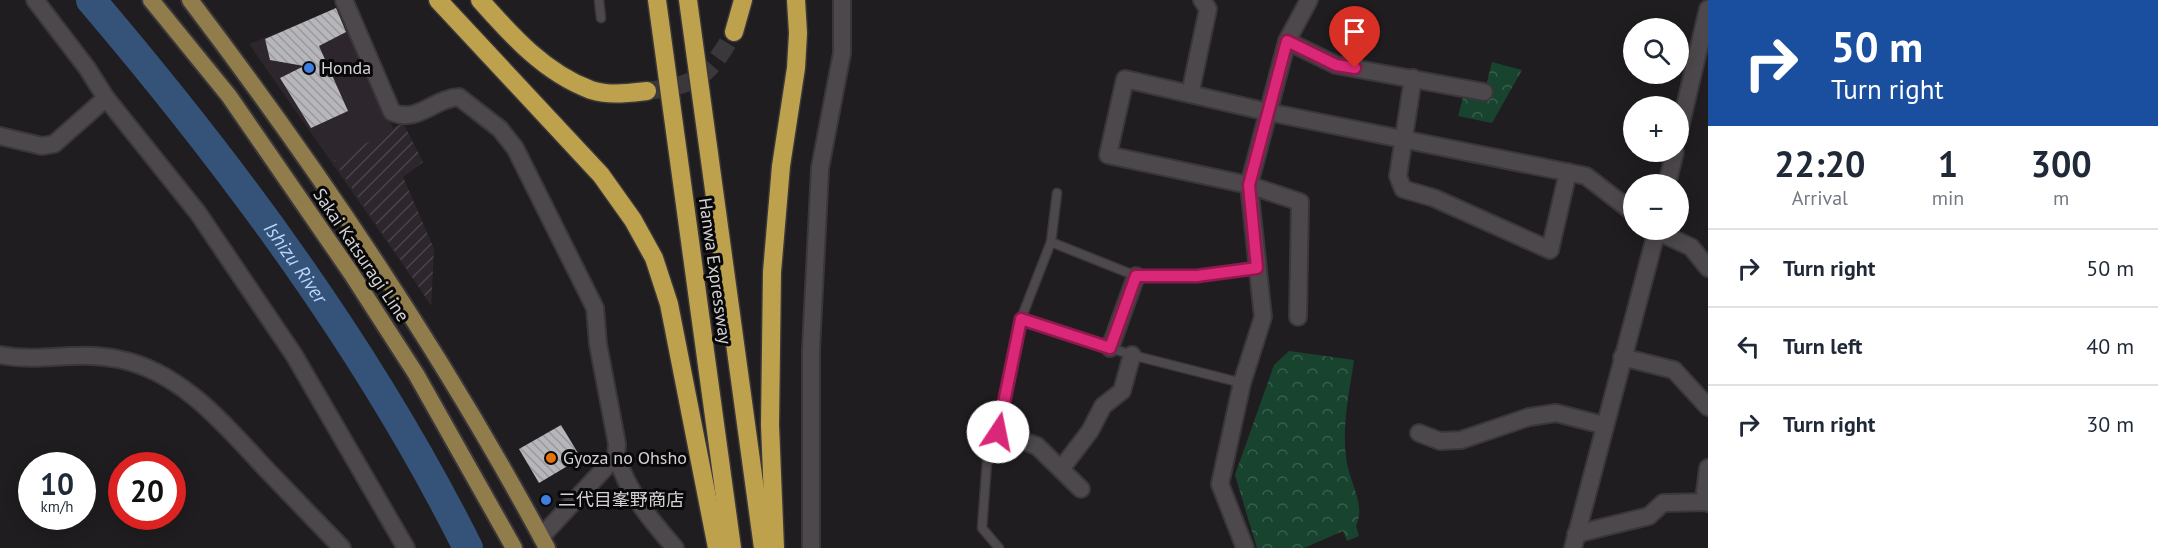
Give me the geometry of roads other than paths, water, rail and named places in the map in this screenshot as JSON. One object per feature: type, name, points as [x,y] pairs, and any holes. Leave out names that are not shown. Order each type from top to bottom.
[{"type":"highway","points":[[438,0],[601,175],[633,220],[654,258],[669,304],[717,548]]},
{"type":"highway","points":[[480,0],[511,36],[541,63],[592,90],[618,94],[647,91]]},
{"type":"highway","name":"Hanwa Expressway","points":[[657,0],[732,548]]},
{"type":"highway","name":"Hanwa Expressway","points":[[688,0],[764,548]]},
{"type":"highway","points":[[735,32],[743,0]]},
{"type":"highway","points":[[775,548],[770,425],[772,272],[781,166],[796,56],[796,0]]},
{"type":"main road","name":"Sakai Katsuragi Line","points":[[151,0],[229,96],[351,273],[416,374],[514,548]]},
{"type":"main road","name":"Sakai Katsuragi Line","points":[[190,0],[305,156],[421,330],[494,451],[544,543]]},
{"type":"street","points":[[35,0],[87,68],[106,98],[198,213],[294,355],[406,548]]},
{"type":"street","points":[[344,0],[392,111],[402,117],[413,116],[451,98],[459,97],[500,129],[515,148],[595,308],[598,344],[617,444],[616,456],[627,486],[645,513],[675,548]]},
{"type":"street","points":[[811,548],[811,349],[820,168],[843,53],[842,0]]},
{"type":"street","points":[[1190,94],[1208,9],[1202,0]]},
{"type":"street","points":[[1245,548],[1220,484],[1242,383],[1263,318],[1249,185],[1287,41],[1309,0]]},
{"type":"street","points":[[1687,96],[1708,9]]},
{"type":"street","points":[[1287,41],[1336,65],[1484,92]]},
{"type":"street","points":[[1413,78],[1398,176],[1403,189],[1434,198],[1550,250],[1568,172]]},
{"type":"street","points":[[1298,317],[1300,202],[1249,185],[1108,155],[1125,80],[1268,112],[1586,176],[1623,205]]},
{"type":"street","points":[[0,136],[42,146],[54,144],[106,98]]},
{"type":"street","points":[[1574,541],[1653,240]]},
{"type":"street","points":[[1677,240],[1691,247],[1708,268]]},
{"type":"street","points":[[1110,348],[1136,276]]},
{"type":"street","points":[[0,355],[26,360],[81,354],[120,359],[152,369],[206,406],[342,548]]},
{"type":"street","points":[[1060,469],[1090,431],[1104,406],[1122,392],[1132,355]]},
{"type":"street","points":[[1622,357],[1674,370],[1708,407]]},
{"type":"street","points":[[1419,433],[1440,441],[1461,440],[1529,417],[1556,413],[1603,425]]},
{"type":"street","points":[[998,432],[1037,446],[1081,489]]},
{"type":"street","points":[[544,543],[616,456]]},
{"type":"street","points":[[1574,541],[1648,516],[1663,503],[1708,503],[1706,492],[1708,468]]},
{"type":"lane","points":[[599,0],[601,18]]},
{"type":"lane","points":[[999,548],[982,528],[989,435],[998,432],[1021,319],[1051,242],[1057,193]]},
{"type":"lane","points":[[1051,242],[1136,276],[1197,276],[1257,268]]},
{"type":"lane","points":[[1021,319],[1132,355],[1242,383]]},
{"type":"waterway","name":"Ishizu River","points":[[91,0],[196,129],[296,263],[387,402],[468,548]]},
{"type":"tunnel","points":[[647,91],[679,85],[701,76],[717,59],[734,32]]},
{"type":"place","name":"Honda","points":[[309,68]]},
{"type":"place","name":"Gyoza no Ohsho","points":[[551,458]]},
{"type":"place","name":"二代目峯野商店","points":[[546,500]]}]
